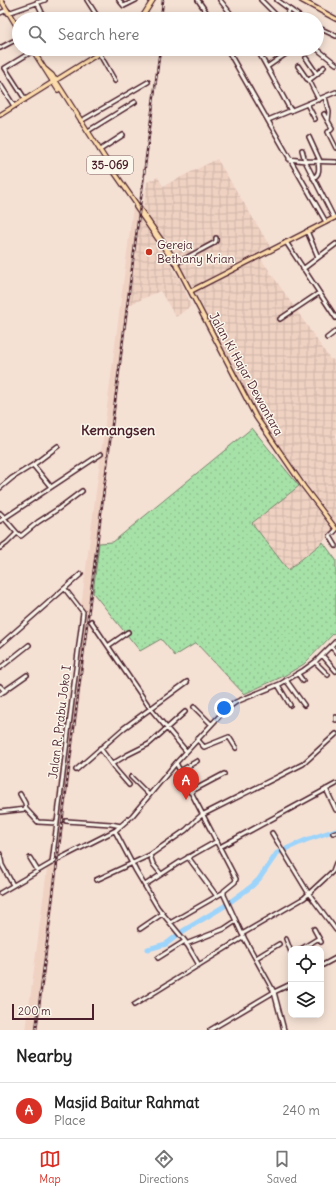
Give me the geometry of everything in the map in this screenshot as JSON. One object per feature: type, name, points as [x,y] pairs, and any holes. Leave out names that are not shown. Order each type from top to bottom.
[{"type":"main road","points":[[1,0],[12,19]]},
{"type":"main road","points":[[145,12],[152,0]]},
{"type":"main road","points":[[301,0],[323,12]]},
{"type":"main road","points":[[324,12],[336,19]]},
{"type":"main road","name":"Jalan Ki Hajar Dewantara","points":[[36,56],[45,70],[49,72],[109,167],[175,263]]},
{"type":"main road","points":[[0,115],[94,56]]},
{"type":"main road","name":"Jalan Ki Hajar Dewantara","points":[[54,81],[171,254],[256,417],[334,532]]},
{"type":"main road","points":[[190,291],[326,221],[335,218]]},
{"type":"street","points":[[0,13],[45,0]]},
{"type":"street","points":[[87,0],[95,12]]},
{"type":"street","points":[[119,0],[124,6],[136,0]]},
{"type":"street","points":[[198,0],[206,12]]},
{"type":"street","points":[[220,0],[229,12]]},
{"type":"street","points":[[261,0],[274,12]]},
{"type":"street","points":[[277,0],[293,12]]},
{"type":"street","points":[[37,2],[42,12]]},
{"type":"street","points":[[324,30],[336,36]]},
{"type":"street","points":[[0,48],[12,42]]},
{"type":"street","points":[[324,55],[336,64]]},
{"type":"street","points":[[23,56],[5,69],[25,99]]},
{"type":"street","points":[[101,56],[115,81]]},
{"type":"street","points":[[232,56],[326,221]]},
{"type":"street","points":[[261,56],[291,111]]},
{"type":"street","points":[[267,67],[283,56]]},
{"type":"street","points":[[306,58],[317,74]]},
{"type":"street","points":[[298,66],[307,79],[310,80],[319,100]]},
{"type":"street","points":[[310,80],[324,67]]},
{"type":"street","points":[[81,121],[148,82]]},
{"type":"street","points":[[0,84],[14,106]]},
{"type":"street","points":[[268,120],[336,92]]},
{"type":"street","points":[[325,97],[329,112],[328,121]]},
{"type":"street","points":[[88,131],[135,102]]},
{"type":"street","points":[[307,104],[315,119]]},
{"type":"street","points":[[324,114],[332,128],[328,132],[336,148]]},
{"type":"street","points":[[100,150],[123,135]]},
{"type":"street","points":[[309,137],[319,161],[319,171],[316,177],[313,178]]},
{"type":"street","points":[[302,150],[305,161],[313,178],[335,218]]},
{"type":"street","points":[[291,159],[336,162]]},
{"type":"street","points":[[307,231],[318,257]]},
{"type":"street","points":[[175,263],[214,243],[216,238]]},
{"type":"street","points":[[286,242],[336,318]]},
{"type":"street","points":[[303,269],[336,244]]},
{"type":"street","points":[[280,319],[319,293]]},
{"type":"street","points":[[327,338],[336,332]]},
{"type":"street","points":[[0,488],[58,446]]},
{"type":"street","points":[[0,521],[101,454]]},
{"type":"street","points":[[33,465],[51,487]]},
{"type":"street","points":[[0,513],[17,533],[22,536],[38,522],[82,491]]},
{"type":"street","points":[[334,532],[330,539],[336,546]]},
{"type":"street","points":[[0,548],[17,533]]},
{"type":"street","points":[[0,645],[65,590],[81,574]]},
{"type":"street","name":"Jalan R. Prabu Joko I","points":[[52,863],[83,612],[65,590]]},
{"type":"street","points":[[91,621],[150,708],[186,751]]},
{"type":"street","points":[[108,646],[128,632]]},
{"type":"street","points":[[0,893],[38,870],[118,829],[178,766],[186,751],[198,741],[211,724],[234,703],[298,674],[316,662],[336,641]]},
{"type":"street","points":[[0,668],[29,645]]},
{"type":"street","points":[[331,646],[336,652]]},
{"type":"street","points":[[322,656],[336,671]]},
{"type":"street","points":[[316,662],[328,675]]},
{"type":"street","points":[[298,674],[303,681]]},
{"type":"street","points":[[0,694],[27,675]]},
{"type":"street","points":[[286,680],[304,705]]},
{"type":"street","points":[[76,770],[100,748],[150,708],[187,682]]},
{"type":"street","points":[[278,684],[290,705]]},
{"type":"street","points":[[0,686],[5,691]]},
{"type":"street","points":[[194,706],[211,724]]},
{"type":"street","points":[[112,764],[149,744],[186,712]]},
{"type":"street","points":[[96,880],[150,855],[172,838],[186,830],[202,815],[303,764],[336,734]]},
{"type":"street","points":[[198,741],[204,747],[229,737],[236,748]]},
{"type":"street","points":[[100,748],[129,785]]},
{"type":"street","points":[[178,766],[197,761]]},
{"type":"street","points":[[170,923],[216,895],[224,892],[235,882],[236,879],[178,766]]},
{"type":"street","points":[[190,792],[224,774]]},
{"type":"street","points":[[130,778],[149,795]]},
{"type":"street","points":[[220,847],[336,784]]},
{"type":"street","points":[[326,789],[336,810]]},
{"type":"street","points":[[20,794],[26,809],[38,822],[57,823]]},
{"type":"street","points":[[0,812],[26,809]]},
{"type":"street","points":[[66,821],[110,824],[118,829],[136,871],[162,914],[179,934],[199,965]]},
{"type":"street","points":[[272,833],[309,894],[336,930]]},
{"type":"street","points":[[145,885],[188,857],[217,841]]},
{"type":"street","points":[[0,854],[2,865],[13,885]]},
{"type":"street","points":[[150,855],[153,864],[161,874]]},
{"type":"street","points":[[188,857],[216,895]]},
{"type":"street","points":[[30,858],[38,870]]},
{"type":"street","points":[[134,1005],[309,894],[333,871],[336,863]]},
{"type":"street","points":[[224,892],[236,921],[274,992],[284,1030]]},
{"type":"street","points":[[140,929],[162,914]]},
{"type":"street","points":[[158,958],[185,943],[224,930],[236,921]]},
{"type":"street","points":[[307,946],[320,940],[314,929]]},
{"type":"street","points":[[286,939],[289,946]]},
{"type":"street","points":[[256,958],[279,944]]},
{"type":"street","points":[[324,964],[336,958]]},
{"type":"street","points":[[210,1030],[274,992],[288,985]]},
{"type":"shaded area","points":[[217,159],[270,246],[257,253],[330,359],[336,360],[336,524],[269,433],[249,401],[191,283],[143,208],[147,182],[158,177],[163,186]]},
{"type":"shaded area","points":[[133,206],[140,217],[38,1030],[26,1030]]},
{"type":"shaded area","points":[[140,217],[168,259],[184,288],[191,306],[176,317],[160,291],[129,305]]},
{"type":"shaded area","points":[[299,486],[334,532],[288,570],[252,523]]},
{"type":"green space","points":[[252,428],[299,486],[252,523],[288,570],[323,542],[336,560],[336,631],[304,664],[284,676],[244,694],[196,643],[175,656],[161,639],[140,651],[93,593],[99,543],[113,542]]},
{"type":"waterway","points":[[148,949],[166,944],[183,931],[223,907],[252,886],[259,879],[277,853],[306,840],[336,830]]},
{"type":"railway","points":[[162,12],[163,0]]},
{"type":"railway","points":[[36,1030],[159,56]]},
{"type":"place","name":"Gereja Bethany Krian","points":[[149,252]]},
{"type":"place","name":"Masjid Baitur Rahmat","points":[[186,800]]},
{"type":"district","name":"Kemangsen","points":[[118,430]]}]
